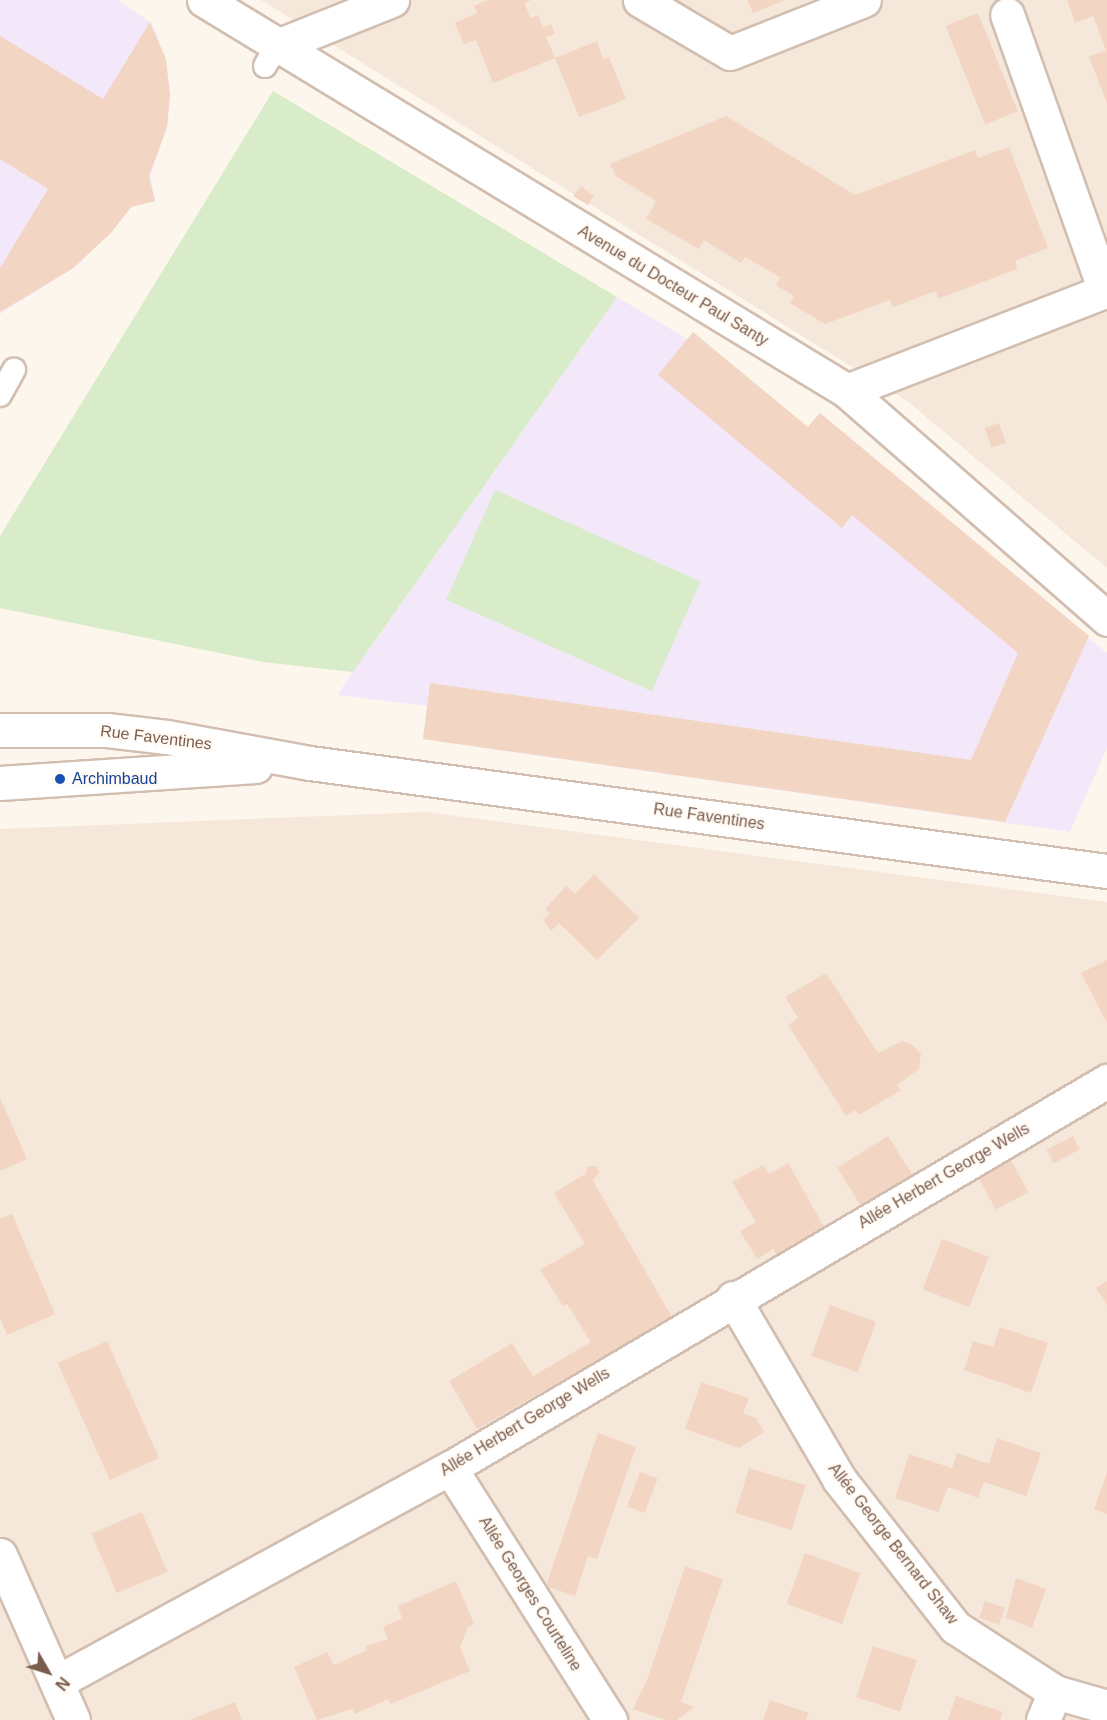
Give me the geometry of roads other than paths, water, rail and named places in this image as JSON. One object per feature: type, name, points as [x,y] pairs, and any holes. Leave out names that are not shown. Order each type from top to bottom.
[{"type":"street","name":"Avenue du Docteur Paul Santy","points":[[204,0],[271,56],[847,391],[1107,619]]},
{"type":"street","points":[[271,56],[392,0]]},
{"type":"street","points":[[640,0],[730,53],[864,0]]},
{"type":"street","points":[[847,391],[1105,291],[1006,15]]},
{"type":"street","name":"Rue Faventines","points":[[0,730],[117,731],[310,763],[1107,872]]},
{"type":"street","name":"Rue Faventines","points":[[0,783],[310,763]]},
{"type":"street","name":"Allée Herbert George Wells","points":[[57,1682],[450,1468],[733,1298],[1107,1081]]},
{"type":"street","name":"Allée George Bernard Shaw","points":[[733,1298],[838,1479],[955,1627],[1049,1706],[1107,1707]]},
{"type":"street","name":"Allée Georges Courteline","points":[[450,1468],[610,1720]]},
{"type":"street","points":[[0,1555],[73,1720]]},
{"type":"lane","points":[[0,395],[14,370]]},
{"type":"place","name":"Archimbaud","points":[[60,779]]}]
